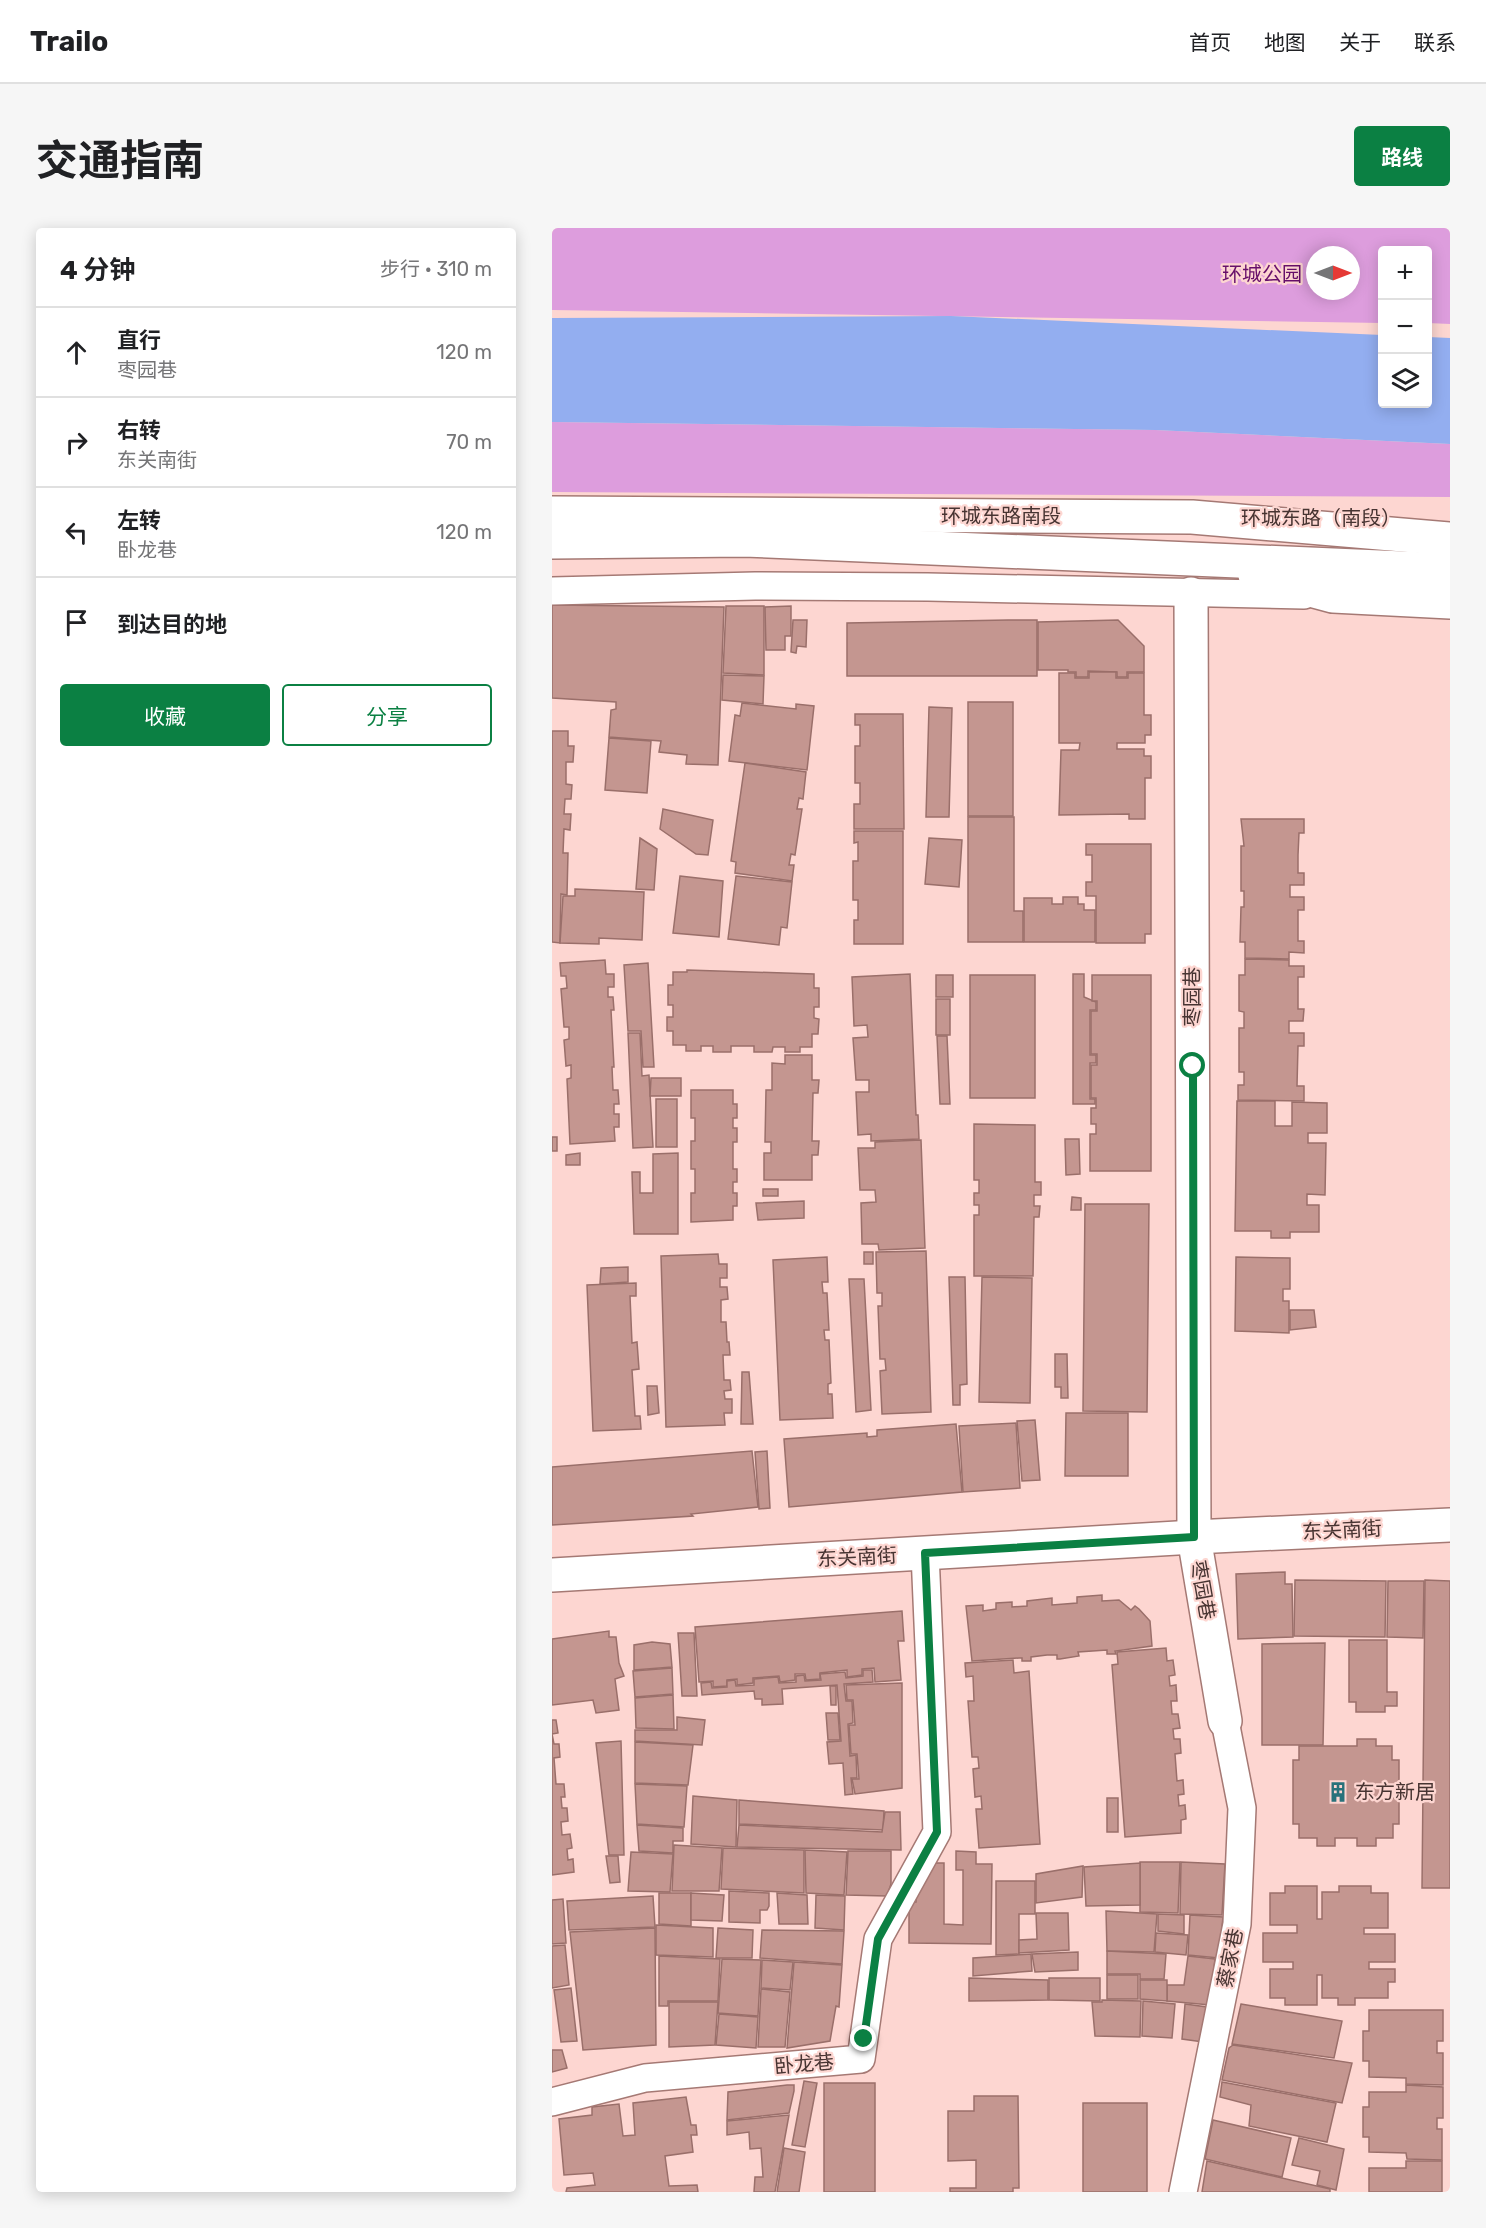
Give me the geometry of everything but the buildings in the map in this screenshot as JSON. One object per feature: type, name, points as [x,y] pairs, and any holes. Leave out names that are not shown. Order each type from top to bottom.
[{"type":"main road","name":"环城东路南段","points":[[552,513],[1192,517],[1450,539]]},
{"type":"main road","name":"环城东路（南段）","points":[[1192,517],[1450,519]]},
{"type":"main road","name":"环城东路南段","points":[[552,542],[744,540],[1450,570]]},
{"type":"main road","points":[[1195,560],[1333,596],[1450,602]]},
{"type":"main road","name":"枣园巷","points":[[1191,594],[1194,1537],[1225,1721]]},
{"type":"main road","name":"东关南街","points":[[552,1575],[1194,1537],[1450,1526]]},
{"type":"street","points":[[552,591],[755,586],[916,587],[1333,596]]},
{"type":"street","name":"卧龙巷","points":[[552,2102],[645,2078],[861,2059],[878,1939],[937,1832],[925,1553]]},
{"type":"street","name":"蔡家巷","points":[[1183,2192],[1237,1924],[1242,1808],[1225,1721]]},
{"type":"green space","name":"环城公园","points":[[552,228],[1450,228],[1450,324],[1432,323],[1432,246],[1378,246],[1378,323],[552,310]]},
{"type":"green space","points":[[552,422],[1155,430],[1450,444],[1450,497],[552,492]]},
{"type":"water","points":[[951,316],[1378,335],[1378,408],[1432,408],[1432,337],[1450,338],[1450,444],[1155,430],[552,422],[552,318]]},
{"type":"place","name":"东方新居","points":[[1338,1792]]},
{"type":"route","points":[[864,2039],[878,1939],[937,1832],[925,1553],[1194,1537],[1193,1066]]}]
